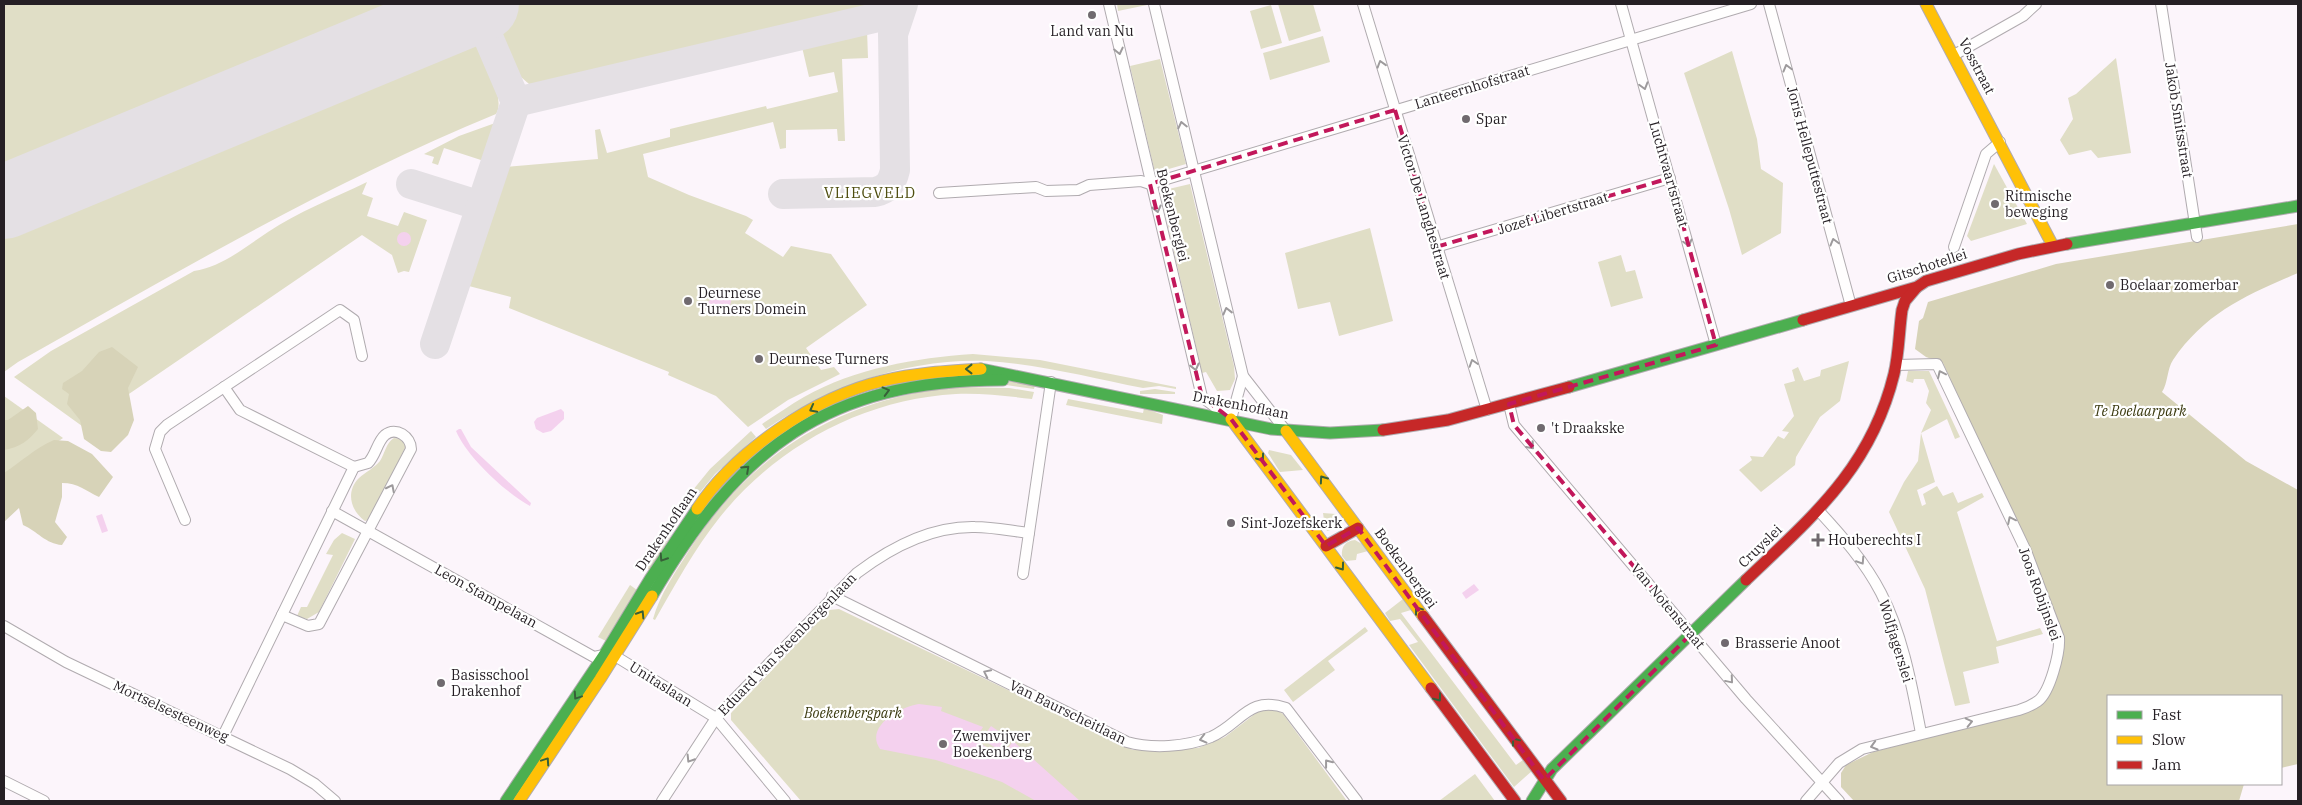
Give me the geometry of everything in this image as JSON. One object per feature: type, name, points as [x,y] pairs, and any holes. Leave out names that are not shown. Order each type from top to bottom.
[{"type":"street","name":"Boekenberglei","points":[[1109,4],[1150,184],[1202,397],[1231,420],[1515,801]]},
{"type":"street","name":"Boekenberglei","points":[[1154,4],[1243,376],[1286,431],[1560,801]]},
{"type":"street","name":"Victor De Langhestraat","points":[[1363,4],[1487,410]]},
{"type":"street","name":"Luchtvaartstraat","points":[[1621,4],[1716,345]]},
{"type":"street","name":"Lanteernhofstraat","points":[[939,193],[1036,187],[1046,191],[1078,190],[1089,185],[1141,181],[1150,184],[1193,173],[1395,110],[1751,4]]},
{"type":"street","name":"Joris Helleputtestraat","points":[[1769,4],[1851,306]]},
{"type":"street","name":"Vosstraat","points":[[1926,4],[2053,246]]},
{"type":"street","points":[[1954,55],[2023,16],[2036,4]]},
{"type":"street","name":"Jakob Smitsstraat","points":[[2161,4],[2197,237]]},
{"type":"street","points":[[1954,247],[1986,154],[2000,142]]},
{"type":"street","name":"Jozef Libertstraat","points":[[1436,248],[1670,178]]},
{"type":"street","name":"Gitschotellei","points":[[1573,386],[1917,287],[1926,281],[2053,246],[2298,206]]},
{"type":"street","name":"Cruyslei","points":[[1544,780],[1552,769],[1818,510],[1842,484],[1870,440],[1887,401],[1896,365],[1903,305],[1917,287]]},
{"type":"street","points":[[185,520],[155,449],[156,440],[160,432],[167,425],[340,310],[354,320],[362,356]]},
{"type":"street","name":"Joos Robijnslei","points":[[1806,801],[1838,763],[1853,753],[1921,733],[2019,710],[2038,701],[2046,691],[2059,644],[2026,551],[1937,364],[1896,365]]},
{"type":"street","name":"Boekenberglei","points":[[1231,420],[1243,376]]},
{"type":"street","name":"Drakenhoflaan","points":[[506,801],[610,655],[707,511],[750,465],[794,431],[827,412],[884,390],[910,385],[986,379],[1051,382],[1286,431],[1349,433],[1394,429],[1448,420],[1573,386]]},
{"type":"street","points":[[1023,574],[1051,382]]},
{"type":"street","points":[[224,388],[240,410],[354,467],[368,463],[382,439],[390,432],[395,431],[406,436],[411,444],[411,449],[369,532],[319,624],[308,626],[282,615]]},
{"type":"street","name":"Van Notenstraat","points":[[1509,404],[1514,425],[1691,634],[1821,783],[1839,801]]},
{"type":"street","points":[[223,736],[354,467]]},
{"type":"street","name":"Wolfjagerslei","points":[[1818,510],[1854,550],[1882,595],[1902,650],[1921,733]]},
{"type":"street","name":"Leon Stampelaan","points":[[332,511],[594,657],[610,655]]},
{"type":"street","name":"Eduard Van Steenbergenlaan","points":[[662,801],[716,718],[857,572],[878,557],[926,535],[950,529],[974,527],[1029,533]]},
{"type":"street","points":[[1326,546],[1358,528]]},
{"type":"street","name":"Van Baurscheitlaan","points":[[832,596],[1127,742],[1142,746],[1164,745],[1211,736],[1258,705],[1275,705],[1286,708],[1357,801]]},
{"type":"street","name":"Mortselsesteenweg","points":[[4,626],[66,662],[304,776],[335,801]]},
{"type":"street","name":"Drakenhoflaan","points":[[519,801],[610,655]]},
{"type":"street","name":"Unitaslaan","points":[[610,655],[716,718],[785,801]]},
{"type":"street","points":[[1532,801],[1544,780]]},
{"type":"street","points":[[4,781],[44,801]]},
{"type":"highlighted area","points":[[1395,110],[1436,247],[1670,178],[1716,345],[1509,404],[1514,425],[1691,634],[1544,780],[1358,528],[1326,546],[1231,419],[1202,397],[1150,184]]},
{"type":"green space","points":[[4,4],[461,4],[487,60],[499,105],[496,114],[373,169],[253,230],[18,362],[4,372]]},
{"type":"green space","points":[[488,4],[879,4],[541,87],[529,84],[521,77]]},
{"type":"green space","points":[[1117,4],[1147,4],[1147,5],[1118,11]]},
{"type":"green space","points":[[1278,4],[1313,4],[1321,31],[1289,41]]},
{"type":"green space","points":[[1271,5],[1282,43],[1261,49],[1250,11]]},
{"type":"green space","name":"Deurnese Turners Domein","points":[[867,30],[868,58],[842,59],[845,141],[838,141],[837,129],[786,130],[786,148],[780,149],[773,122],[643,154],[648,177],[753,220],[745,233],[783,257],[791,246],[831,254],[867,305],[806,348],[821,370],[834,367],[840,374],[788,400],[748,427],[716,396],[668,375],[669,372],[509,308],[511,297],[465,285],[504,167],[598,159],[595,130],[600,129],[607,153],[670,137],[670,129],[766,106],[767,109],[838,92],[834,72],[809,77],[802,47]]},
{"type":"green space","points":[[1323,36],[1330,62],[1270,80],[1263,53]]},
{"type":"green space","points":[[1732,51],[1757,139],[1761,169],[1783,183],[1781,233],[1742,255],[1729,209],[1684,73]]},
{"type":"green space","points":[[2116,58],[2131,153],[2098,158],[2091,150],[2069,155],[2060,140],[2073,119],[2068,98],[2076,94]]},
{"type":"green space","points":[[1160,59],[1186,164],[1155,173],[1130,66]]},
{"type":"green space","points":[[498,122],[484,161],[444,148],[438,165],[432,163],[434,157],[424,154],[459,136]]},
{"type":"green space","points":[[1994,164],[2027,224],[1971,241],[1967,236]]},
{"type":"green space","points":[[367,182],[362,194],[373,198],[367,216],[398,226],[404,212],[427,220],[409,272],[398,273],[392,255],[362,235],[82,426],[14,377],[51,351],[194,271],[224,261],[291,218]]},
{"type":"green space","points":[[1190,184],[1234,366],[1235,379],[1230,390],[1217,391],[1206,372],[1202,373],[1160,191]]},
{"type":"green space","name":"Te Boelaarpark","points":[[2298,224],[2298,273],[2262,289],[2229,307],[2199,329],[2173,360],[2162,392],[2246,461],[2298,490],[2298,764],[2282,768],[2282,695],[2107,695],[2107,785],[2244,785],[2239,801],[1854,801],[1841,787],[1841,773],[1846,765],[1873,752],[2029,711],[2049,694],[2063,655],[2064,637],[2041,576],[1943,363],[1926,357],[1915,349],[1919,321],[1923,318],[1928,302],[2056,264]]},
{"type":"green space","points":[[1370,228],[1393,321],[1339,336],[1330,302],[1298,309],[1285,253]]},
{"type":"green space","points":[[1621,255],[1626,272],[1635,270],[1643,298],[1611,307],[1598,262]]},
{"type":"green space","points":[[112,347],[138,367],[128,388],[134,420],[128,435],[111,452],[101,451],[84,439],[80,420],[67,404],[69,394],[62,389],[63,383],[82,371],[99,352]]},
{"type":"green space","points":[[973,354],[1040,360],[1176,387],[1176,389],[1159,386],[1143,388],[1026,365],[987,361],[957,361],[928,364],[871,378],[817,400],[766,429],[762,424],[804,397],[824,387],[865,372],[929,358]]},
{"type":"green space","points":[[1849,361],[1840,401],[1820,417],[1796,457],[1795,465],[1761,492],[1739,470],[1752,460],[1750,456],[1763,457],[1778,436],[1784,439],[1789,432],[1782,431],[1794,416],[1784,384],[1795,381],[1792,370],[1798,367],[1804,381],[1820,376],[1821,370]]},
{"type":"green space","points":[[1908,371],[1929,371],[1960,437],[1955,439],[1947,419],[1921,433],[1931,410],[1926,403],[1929,391],[1924,379],[1914,379],[1913,383],[1906,381]]},
{"type":"green space","points":[[1000,380],[1035,385],[1034,389],[999,384]]},
{"type":"green space","points":[[956,387],[1009,388],[1034,392],[1032,399],[984,394],[956,394],[888,405],[856,416],[795,448],[743,492],[720,517],[694,554],[655,620],[653,619],[668,584],[713,517],[740,486],[770,459],[802,437],[836,418],[874,404],[913,393]]},
{"type":"green space","points":[[1155,389],[1175,392],[1175,394],[1140,394],[1140,391]]},
{"type":"green space","points":[[4,396],[63,438],[4,478]]},
{"type":"green space","points":[[1068,399],[1143,413],[1144,408],[1163,415],[1162,424],[1066,405]]},
{"type":"green space","points":[[28,406],[36,413],[38,429],[23,443],[4,450],[4,420],[8,420]]},
{"type":"green space","points":[[751,431],[756,437],[715,474],[687,508],[650,570],[643,566],[680,506],[710,469]]},
{"type":"green space","points":[[1921,433],[1935,482],[1917,490],[1922,506],[1926,504],[1923,494],[1937,486],[1943,496],[1953,492],[1958,503],[1982,493],[1984,497],[1957,512],[1997,641],[2040,628],[2043,634],[1996,647],[1999,663],[1963,672],[1970,703],[1955,706],[1925,589],[1889,512],[1904,482],[1918,461]]},
{"type":"green space","points":[[394,438],[400,439],[405,444],[405,448],[371,519],[365,521],[353,507],[352,489],[359,478],[380,461],[387,445]]},
{"type":"green space","points":[[54,440],[68,441],[92,454],[113,477],[99,497],[77,486],[62,483],[62,497],[55,522],[67,537],[62,545],[46,540],[23,525],[19,508],[4,522],[4,473],[34,451]]},
{"type":"green space","points":[[1269,450],[1291,455],[1303,470],[1280,472],[1268,453]]},
{"type":"green space","points":[[1323,513],[1336,514],[1338,522],[1333,529],[1328,531],[1319,526],[1318,523],[1324,520]]},
{"type":"green space","points":[[342,533],[355,539],[319,612],[307,619],[297,616],[301,607],[307,607],[333,555],[326,554],[334,540]]},
{"type":"green space","points":[[1355,540],[1368,551],[1357,554],[1356,560],[1346,561],[1342,556],[1343,547]]},
{"type":"green space","points":[[630,585],[637,590],[606,641],[598,637]]},
{"type":"green space","points":[[1403,599],[1411,610],[1401,613],[1516,765],[1523,760],[1532,771],[1514,787],[1409,645],[1418,642],[1400,619],[1390,621],[1385,613]]},
{"type":"green space","name":"Boekenbergpark","points":[[839,609],[1133,750],[1198,748],[1225,737],[1260,710],[1275,709],[1283,714],[1347,801],[801,801],[731,720],[731,713],[829,610]]},
{"type":"green space","points":[[1365,627],[1368,631],[1328,661],[1335,670],[1293,702],[1284,690]]},
{"type":"green space","points":[[1475,774],[1495,801],[1439,801]]},
{"type":"shaded area","points":[[401,232],[407,232],[411,239],[407,246],[401,246],[397,242],[397,236]]},
{"type":"shaded area","points":[[724,297],[731,300],[730,307],[726,309],[710,305],[708,302],[712,298],[718,300]]},
{"type":"shaded area","points":[[561,409],[564,412],[564,419],[551,431],[543,433],[536,429],[534,422],[537,418]]},
{"type":"shaded area","points":[[461,429],[471,447],[531,503],[530,506],[499,483],[478,463],[461,441],[456,431]]},
{"type":"shaded area","points":[[102,514],[108,531],[102,533],[96,516]]},
{"type":"shaded area","points":[[1474,584],[1479,590],[1466,599],[1462,593]]},
{"type":"shaded area","points":[[919,704],[942,707],[941,711],[983,727],[975,740],[1002,757],[1013,741],[1080,801],[1036,801],[1002,782],[979,774],[936,760],[880,749],[876,741],[881,725],[895,713]]},
{"type":"shaded area","points":[[991,726],[1010,739],[1002,752],[982,739]]},
{"type":"taxiway","points":[[435,344],[516,102],[474,4]]},
{"type":"taxiway","points":[[516,102],[883,16],[893,13],[902,4]]},
{"type":"taxiway","points":[[783,194],[875,192],[883,189],[891,182],[895,170],[893,34],[903,4]]},
{"type":"taxiway","points":[[411,184],[481,206]]},
{"type":"runway","points":[[4,202],[482,4]]},
{"type":"traffic: fast","points":[[2067,244],[2298,206]]},
{"type":"traffic: fast","points":[[1569,387],[1803,320]]},
{"type":"traffic: fast","points":[[981,369],[1271,429],[1330,433],[1383,430]]},
{"type":"traffic: fast","points":[[652,596],[685,544],[719,500],[755,463],[794,432],[837,409],[886,393],[941,383],[1003,380]]},
{"type":"traffic: fast","points":[[506,801],[604,655],[650,579],[697,509]]},
{"type":"traffic: fast","points":[[1532,801],[1552,769],[1746,580]]},
{"type":"traffic: slow","points":[[1926,4],[2053,246]]},
{"type":"traffic: slow","points":[[697,509],[713,488],[755,447],[804,413],[830,400],[856,389],[894,378],[981,369]]},
{"type":"traffic: slow","points":[[1231,419],[1431,688]]},
{"type":"traffic: slow","points":[[1286,431],[1423,616]]},
{"type":"traffic: slow","points":[[519,801],[600,679],[652,596]]},
{"type":"traffic: jam","points":[[1803,320],[1917,287],[1926,281],[2018,254],[2067,244]]},
{"type":"traffic: jam","points":[[1746,580],[1794,534],[1837,488],[1855,464],[1871,437],[1884,407],[1894,374],[1902,310],[1905,301],[1916,288]]},
{"type":"traffic: jam","points":[[1383,430],[1448,420],[1569,387]]},
{"type":"traffic: jam","points":[[1326,546],[1358,528]]},
{"type":"traffic: jam","points":[[1423,616],[1561,801]]},
{"type":"traffic: jam","points":[[1431,688],[1515,801]]},
{"type":"place","name":"Land van Nu","points":[[1092,15]]},
{"type":"place","name":"Spar","points":[[1466,119]]},
{"type":"place","name":"Ritmische beweging","points":[[1995,204]]},
{"type":"place","name":"Boelaar zomerbar","points":[[2110,285]]},
{"type":"place","name":"Deurnese Turners Domein","points":[[688,301]]},
{"type":"place","name":"Deurnese Turners","points":[[759,359]]},
{"type":"place","name":"'t Draakske","points":[[1541,428]]},
{"type":"place","name":"Sint-Jozefskerk","points":[[1231,523]]},
{"type":"place","name":"Houberechts I","points":[[1818,540]]},
{"type":"place","name":"Brasserie Anoot","points":[[1725,643]]},
{"type":"place","name":"Basisschool Drakenhof","points":[[441,683]]},
{"type":"place","name":"Zwemvijver Boekenberg","points":[[943,744]]},
{"type":"district","name":"VLIEGVELD","points":[[870,193]]}]
